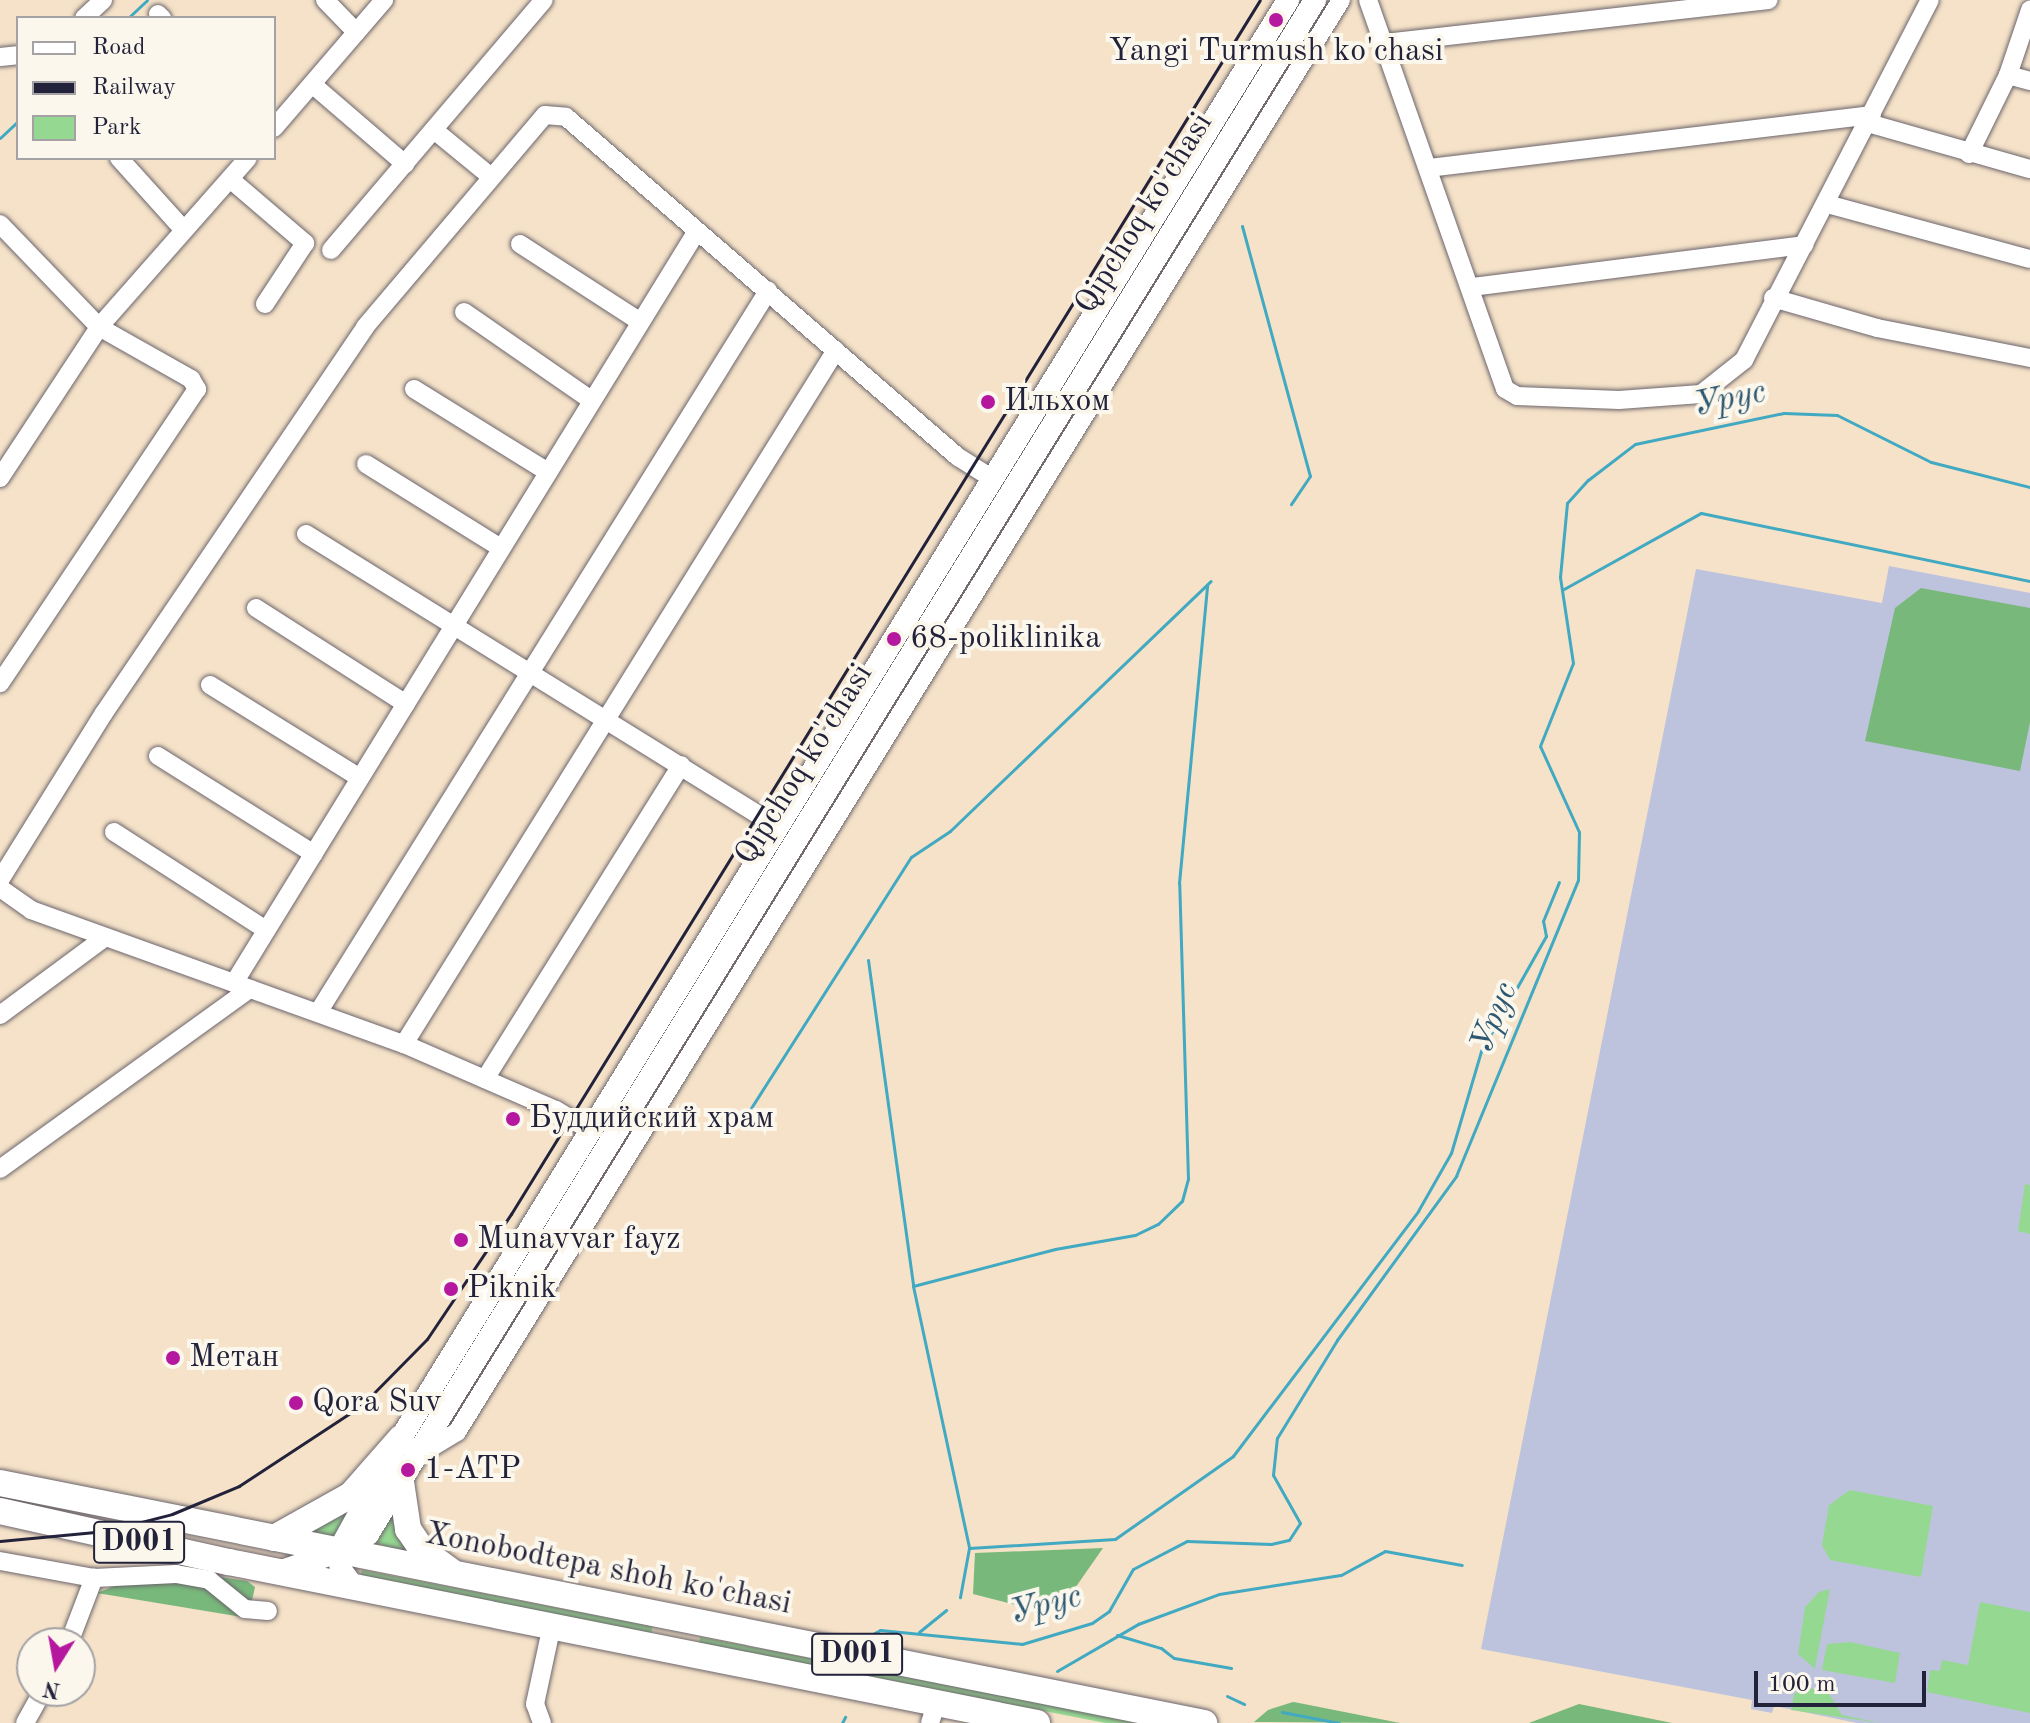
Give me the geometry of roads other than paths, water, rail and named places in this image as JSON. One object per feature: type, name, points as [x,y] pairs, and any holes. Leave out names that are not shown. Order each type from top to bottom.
[{"type":"highway","points":[[280,1540],[351,1495],[409,1447]]},
{"type":"highway","points":[[401,1482],[404,1519],[415,1542],[461,1576]]},
{"type":"highway","name":"Xonobodtepa shoh ko'chasi","points":[[0,1483],[1204,1723]]},
{"type":"highway","name":"Xonobodtepa shoh ko'chasi","points":[[0,1511],[279,1572],[685,1652],[933,1713],[1037,1723]]},
{"type":"highway","points":[[685,1652],[679,1636],[692,1622]]},
{"type":"main road","name":"Qipchoq ko'chasi","points":[[588,1156],[591,1131],[1288,0]]},
{"type":"main road","name":"Qipchoq ko'chasi","points":[[338,1552],[409,1447],[588,1156],[1315,0]]},
{"type":"main road","name":"Qipchoq ko'chasi","points":[[279,1572],[338,1552],[368,1534],[401,1482],[409,1447]]},
{"type":"main road","points":[[279,1572],[280,1540]]},
{"type":"main road","points":[[338,1552],[341,1570],[353,1586]]},
{"type":"street","points":[[86,16],[103,0]]},
{"type":"street","points":[[325,0],[356,32]]},
{"type":"street","points":[[276,126],[384,0]]},
{"type":"street","points":[[331,250],[544,0]]},
{"type":"street","points":[[409,1447],[457,1432],[1341,0]]},
{"type":"street","points":[[1368,0],[1508,392],[1619,400],[1682,398],[1717,385],[1744,360],[1773,298],[1827,204],[1930,0]]},
{"type":"street","points":[[1385,43],[1769,0]]},
{"type":"street","points":[[1969,154],[2008,75],[2030,10]]},
{"type":"street","points":[[2008,75],[2030,81]]},
{"type":"street","points":[[312,84],[405,164]]},
{"type":"street","points":[[0,880],[104,713],[365,327],[538,120],[559,113],[958,457],[993,479]]},
{"type":"street","points":[[1428,168],[1870,119],[1969,154],[2030,169]]},
{"type":"street","points":[[434,130],[490,176]]},
{"type":"street","points":[[121,160],[182,228]]},
{"type":"street","points":[[0,478],[99,327],[182,228],[246,160]]},
{"type":"street","points":[[230,179],[305,243],[265,304]]},
{"type":"street","points":[[1827,204],[2030,259]]},
{"type":"street","points":[[0,1169],[242,986],[266,930],[697,231]]},
{"type":"street","points":[[0,683],[195,395],[191,379],[99,327],[4,237]]},
{"type":"street","points":[[520,244],[639,321]]},
{"type":"street","points":[[1472,287],[1804,245]]},
{"type":"street","points":[[319,1011],[768,291]]},
{"type":"street","points":[[1773,298],[1877,328],[2030,358]]},
{"type":"street","points":[[464,312],[591,400]]},
{"type":"street","points":[[404,1044],[836,350]]},
{"type":"street","points":[[414,389],[548,472]]},
{"type":"street","points":[[366,464],[501,548]]},
{"type":"street","points":[[306,534],[607,717],[778,827]]},
{"type":"street","points":[[256,608],[406,704]]},
{"type":"street","points":[[210,685],[360,778]]},
{"type":"street","points":[[158,756],[314,854]]},
{"type":"street","points":[[485,1079],[681,765]]},
{"type":"street","points":[[114,832],[266,930]]},
{"type":"street","points":[[0,888],[31,910],[404,1044],[485,1079],[591,1131]]},
{"type":"street","points":[[0,1015],[104,938]]},
{"type":"street","points":[[0,1561],[92,1586],[176,1574],[209,1580],[245,1609],[268,1611]]},
{"type":"street","points":[[75,1627],[92,1586]]},
{"type":"street","points":[[542,1723],[535,1704],[552,1625]]},
{"type":"waterway","points":[[130,16],[147,0]]},
{"type":"waterway","points":[[0,138],[16,123]]},
{"type":"waterway","points":[[1242,226],[1310,476],[1291,504]]},
{"type":"waterway","name":"Урус","points":[[867,1637],[880,1630],[1022,1644],[1092,1623],[1109,1611],[1133,1569],[1187,1541],[1271,1544],[1289,1540],[1300,1523],[1273,1475],[1277,1438],[1337,1340],[1456,1176],[1578,880],[1579,832],[1540,746],[1573,663],[1560,577],[1567,503],[1588,480],[1635,444],[1784,413],[1837,415],[1931,462],[2030,487]]},
{"type":"waterway","points":[[1562,590],[1701,513],[2030,581]]},
{"type":"waterway","points":[[705,1125],[744,1119],[911,857],[950,831],[1211,581]]},
{"type":"waterway","points":[[913,1286],[1055,1249],[1135,1235],[1158,1224],[1182,1201],[1188,1179],[1179,883],[1207,585]]},
{"type":"waterway","points":[[969,1548],[1115,1539],[1233,1456],[1418,1211],[1451,1153],[1481,1051],[1546,936],[1543,921],[1559,882]]},
{"type":"waterway","points":[[868,960],[913,1286],[969,1548],[960,1597]]},
{"type":"waterway","points":[[1057,1671],[1138,1624],[1219,1594],[1341,1575],[1385,1551],[1462,1565]]},
{"type":"waterway","points":[[919,1632],[946,1610]]},
{"type":"waterway","points":[[1117,1635],[1161,1648],[1174,1658],[1231,1668]]},
{"type":"waterway","points":[[1227,1696],[1244,1704]]},
{"type":"waterway","points":[[1282,1712],[1339,1723]]},
{"type":"waterway","name":"Урус","points":[[842,1723],[845,1717]]},
{"type":"railway","points":[[0,1541],[106,1531],[172,1514],[239,1486],[361,1406],[427,1339],[511,1214],[1260,0]]},
{"type":"place","name":"Yangi Turmush ko'chasi","points":[[1276,20]]},
{"type":"place","name":"Ильхом","points":[[988,402]]},
{"type":"place","name":"68-poliklinika","points":[[894,639]]},
{"type":"place","name":"Буддийский храм","points":[[513,1119]]},
{"type":"place","name":"Munavvar fayz","points":[[461,1240]]},
{"type":"place","name":"Piknik","points":[[451,1289]]},
{"type":"place","name":"Метан","points":[[173,1358]]},
{"type":"place","name":"Qora Suv","points":[[296,1403]]},
{"type":"place","name":"1-ATP","points":[[408,1470]]}]
